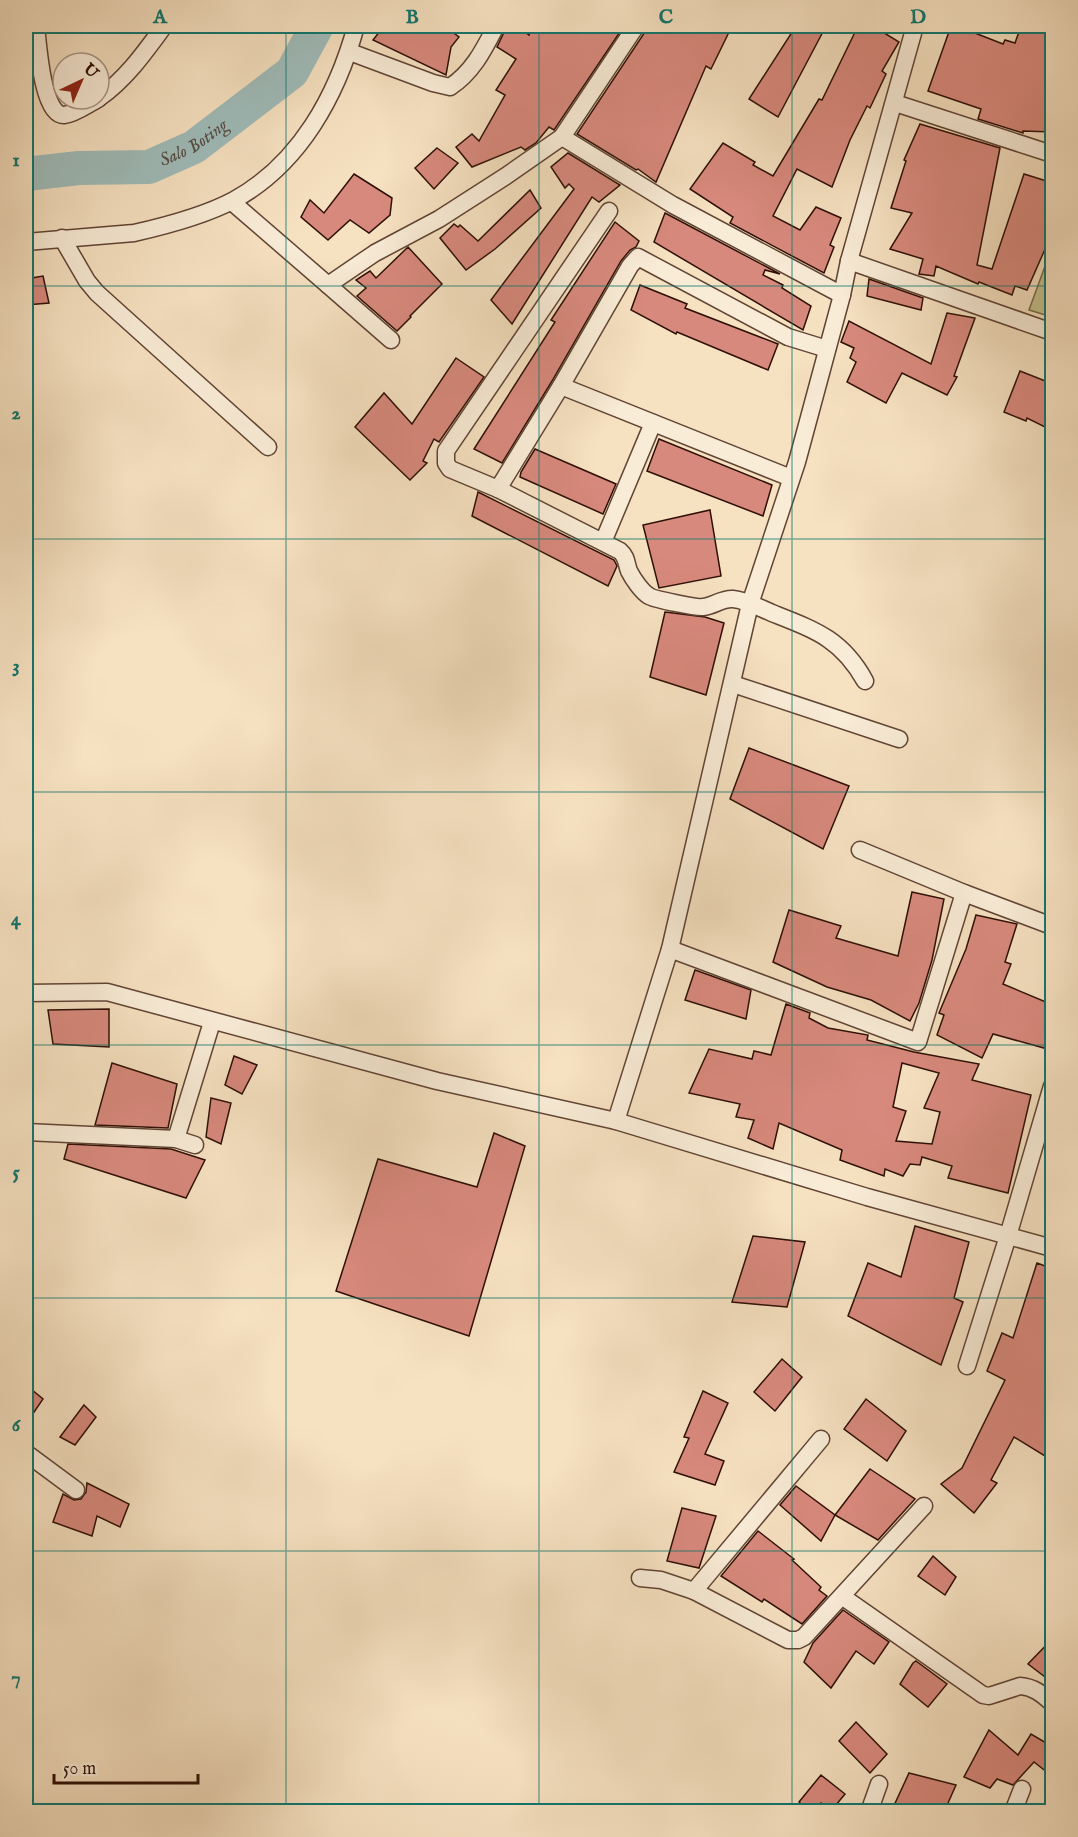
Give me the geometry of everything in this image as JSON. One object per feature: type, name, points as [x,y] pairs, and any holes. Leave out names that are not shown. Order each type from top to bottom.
[{"type":"street","points":[[36,26],[44,85],[51,106]]},
{"type":"street","points":[[111,89],[143,55],[164,26]]},
{"type":"street","points":[[26,242],[134,233],[232,201],[265,180],[298,147],[327,100],[350,52],[357,26]]},
{"type":"street","points":[[350,52],[433,83],[450,87],[464,78],[480,57],[496,26]]},
{"type":"street","points":[[328,285],[375,253],[449,213],[562,137],[636,26]]},
{"type":"street","points":[[616,1120],[670,949],[750,604],[791,478],[915,26]]},
{"type":"street","points":[[895,103],[1053,154]]},
{"type":"street","points":[[54,111],[63,115],[76,111]]},
{"type":"street","points":[[562,137],[673,205],[842,295]]},
{"type":"street","points":[[232,201],[391,340]]},
{"type":"street","points":[[609,211],[446,452],[446,463],[450,469],[498,489],[625,555],[632,576],[650,597],[701,608],[723,600],[734,599],[750,604],[818,631],[844,651],[856,665],[865,681]]},
{"type":"street","points":[[62,238],[87,281],[97,293],[268,447]]},
{"type":"street","points":[[498,489],[630,266],[638,257],[788,337],[827,349]]},
{"type":"street","points":[[849,261],[1053,332]]},
{"type":"street","points":[[561,386],[791,478]]},
{"type":"street","points":[[603,542],[653,423]]},
{"type":"street","points":[[733,684],[899,739]]},
{"type":"street","points":[[860,850],[964,893],[1053,926]]},
{"type":"street","points":[[670,949],[918,1042],[964,893]]},
{"type":"street","points":[[26,993],[107,992],[437,1081],[616,1120],[867,1197],[1053,1248]]},
{"type":"street","points":[[176,1140],[212,1022]]},
{"type":"street","points":[[967,1366],[1053,1086]]},
{"type":"street","points":[[26,1131],[176,1140],[195,1145]]},
{"type":"street","points":[[694,1591],[821,1439]]},
{"type":"street","points":[[26,1453],[76,1490]]},
{"type":"street","points":[[640,1578],[661,1580],[694,1591],[793,1641],[804,1637],[843,1597],[924,1506]]},
{"type":"street","points":[[843,1597],[983,1695],[989,1696],[1026,1686],[1032,1687],[1053,1702]]},
{"type":"street","points":[[869,1812],[879,1784]]},
{"type":"street","points":[[1013,1812],[1022,1789]]},
{"type":"shaded area","points":[[1052,247],[1052,317],[1029,310]]},
{"type":"building","points":[[384,26],[444,26],[459,37],[451,47],[446,75],[373,40]]},
{"type":"building","points":[[507,26],[517,26],[529,35],[533,26],[624,26],[554,130],[549,127],[536,143],[525,150],[521,147],[472,167],[456,147],[472,134],[479,141],[505,95],[496,90],[516,59],[497,47]]},
{"type":"building","points":[[646,26],[682,26],[697,32],[701,26],[732,26],[711,69],[706,66],[656,182],[577,134],[645,32]]},
{"type":"building","points":[[796,26],[826,26],[778,117],[749,99]]},
{"type":"building","points":[[858,26],[873,26],[899,42],[882,71],[886,74],[870,108],[867,106],[850,140],[832,187],[797,169],[773,216],[800,230],[816,207],[841,218],[830,245],[834,247],[824,273],[730,223],[733,217],[690,189],[723,143],[755,162],[753,165],[773,176],[819,99],[822,100]]},
{"type":"building","points":[[951,26],[957,26],[1003,44],[1005,40],[1015,43],[1021,26],[1053,26],[1053,132],[1023,131],[1023,133],[978,119],[981,109],[928,91]]},
{"type":"building","points":[[920,124],[1000,148],[977,265],[992,269],[1024,174],[1053,183],[1053,231],[1027,290],[1015,286],[1012,295],[979,282],[978,284],[936,266],[934,276],[919,274],[923,259],[890,249],[912,213],[891,208],[906,161],[904,160]]},
{"type":"building","points":[[437,148],[458,163],[434,189],[415,168]]},
{"type":"building","points":[[568,153],[620,185],[599,202],[592,197],[512,324],[491,300],[574,189],[569,184],[565,188],[551,167]]},
{"type":"building","points":[[354,174],[392,198],[390,215],[369,233],[350,220],[328,240],[301,217],[310,200],[324,213]]},
{"type":"building","points":[[530,190],[541,208],[495,249],[466,270],[440,238],[454,224],[458,227],[460,225],[478,241]]},
{"type":"building","points":[[665,213],[780,274],[765,270],[763,275],[783,285],[782,288],[811,306],[803,330],[654,242]]},
{"type":"building","points":[[615,222],[639,241],[621,261],[502,463],[474,449],[555,322],[551,320]]},
{"type":"building","points":[[408,247],[442,284],[397,331],[357,296],[366,288],[356,280],[370,271],[376,278]]},
{"type":"building","points":[[43,276],[49,303],[26,305],[26,279]]},
{"type":"building","points":[[869,279],[923,298],[921,310],[867,296]]},
{"type":"building","points":[[640,285],[687,304],[685,308],[778,344],[768,370],[677,332],[676,334],[631,310]]},
{"type":"building","points":[[947,313],[975,318],[954,376],[957,377],[947,395],[902,373],[886,403],[847,382],[856,362],[850,358],[854,348],[841,342],[849,321],[931,364]]},
{"type":"building","points":[[456,358],[484,377],[439,442],[434,439],[423,461],[427,463],[410,480],[355,427],[384,393],[412,424]]},
{"type":"building","points":[[1020,371],[1053,384],[1053,418],[1049,417],[1045,427],[1027,418],[1026,421],[1004,412]]},
{"type":"building","points":[[659,439],[772,485],[763,516],[647,471]]},
{"type":"building","points":[[535,449],[616,484],[603,514],[520,477]]},
{"type":"building","points":[[478,492],[614,560],[617,566],[608,586],[472,516]]},
{"type":"building","points":[[710,510],[721,576],[659,588],[643,525]]},
{"type":"building","points":[[665,612],[705,617],[724,623],[706,695],[650,677]]},
{"type":"building","points":[[749,748],[849,786],[823,849],[730,799]]},
{"type":"building","points":[[912,892],[944,899],[932,960],[919,1003],[910,1021],[871,1000],[827,987],[773,962],[789,910],[841,926],[836,938],[898,956]]},
{"type":"building","points":[[976,915],[1017,924],[1005,962],[1011,964],[1003,984],[1053,1005],[1053,1027],[1044,1048],[993,1034],[982,1058],[937,1035],[944,1015],[939,1013],[966,949]]},
{"type":"building","points":[[695,970],[751,990],[746,1019],[685,1000]]},
{"type":"building","points":[[786,1004],[810,1013],[809,1018],[828,1028],[868,1035],[867,1040],[914,1052],[979,1064],[972,1080],[1031,1095],[1008,1193],[948,1178],[952,1166],[922,1157],[920,1165],[910,1164],[903,1176],[885,1169],[884,1176],[840,1160],[842,1150],[779,1123],[773,1149],[748,1138],[754,1120],[736,1117],[740,1104],[689,1093],[709,1049],[752,1059],[754,1051],[771,1055]],"holes":[[[902,1063],[939,1073],[924,1108],[940,1112],[932,1144],[896,1141],[906,1111],[893,1107]]]},
{"type":"building","points":[[109,1009],[109,1047],[53,1044],[48,1010]]},
{"type":"building","points":[[234,1056],[257,1065],[242,1094],[225,1085]]},
{"type":"building","points":[[112,1063],[177,1084],[168,1128],[95,1125]]},
{"type":"building","points":[[211,1098],[231,1103],[221,1144],[206,1137]]},
{"type":"building","points":[[494,1133],[525,1146],[469,1336],[336,1291],[378,1159],[477,1187]]},
{"type":"building","points":[[68,1144],[171,1149],[205,1160],[186,1198],[64,1159]]},
{"type":"building","points":[[915,1226],[969,1242],[954,1298],[963,1302],[941,1365],[848,1316],[868,1263],[901,1277]]},
{"type":"building","points":[[753,1236],[805,1242],[787,1307],[732,1302]]},
{"type":"building","points":[[1037,1263],[1053,1269],[1053,1461],[1014,1437],[991,1480],[997,1483],[974,1513],[941,1484],[962,1468],[1005,1380],[987,1371],[1002,1333],[1013,1338]]},
{"type":"building","points":[[782,1359],[802,1377],[775,1411],[754,1392]]},
{"type":"building","points":[[26,1385],[43,1399],[26,1424]]},
{"type":"building","points":[[703,1391],[728,1403],[705,1454],[724,1461],[715,1485],[674,1472],[689,1438],[684,1437]]},
{"type":"building","points":[[866,1399],[906,1431],[887,1461],[844,1429]]},
{"type":"building","points":[[84,1405],[96,1417],[75,1445],[60,1437]]},
{"type":"building","points":[[870,1469],[915,1499],[878,1540],[835,1515]]},
{"type":"building","points":[[87,1483],[129,1504],[120,1527],[97,1516],[92,1536],[53,1522],[63,1494],[74,1500],[81,1499],[86,1492]]},
{"type":"building","points":[[796,1486],[835,1515],[821,1541],[780,1505]]},
{"type":"building","points":[[682,1508],[716,1516],[699,1568],[667,1561]]},
{"type":"building","points":[[758,1531],[794,1559],[792,1560],[821,1587],[819,1590],[827,1596],[802,1624],[764,1599],[762,1602],[721,1576]]},
{"type":"building","points":[[933,1556],[956,1577],[945,1595],[918,1576]]},
{"type":"building","points":[[843,1610],[889,1642],[874,1664],[856,1651],[831,1688],[804,1662],[813,1643]]},
{"type":"building","points":[[1053,1638],[1053,1683],[1028,1664]]},
{"type":"building","points":[[916,1661],[947,1684],[928,1707],[900,1684]]},
{"type":"building","points":[[856,1722],[887,1754],[870,1773],[839,1741]]},
{"type":"building","points":[[989,1730],[1018,1755],[1031,1734],[1053,1747],[1053,1777],[1034,1762],[1013,1785],[997,1779],[990,1788],[964,1777]]},
{"type":"building","points":[[909,1773],[956,1785],[944,1812],[891,1812]]},
{"type":"building","points":[[821,1775],[845,1794],[831,1811],[821,1803],[810,1812],[799,1802]]},
{"type":"waterway","name":"Salo Boting","points":[[26,174],[79,168],[149,167],[194,147],[292,72],[317,26]]}]
